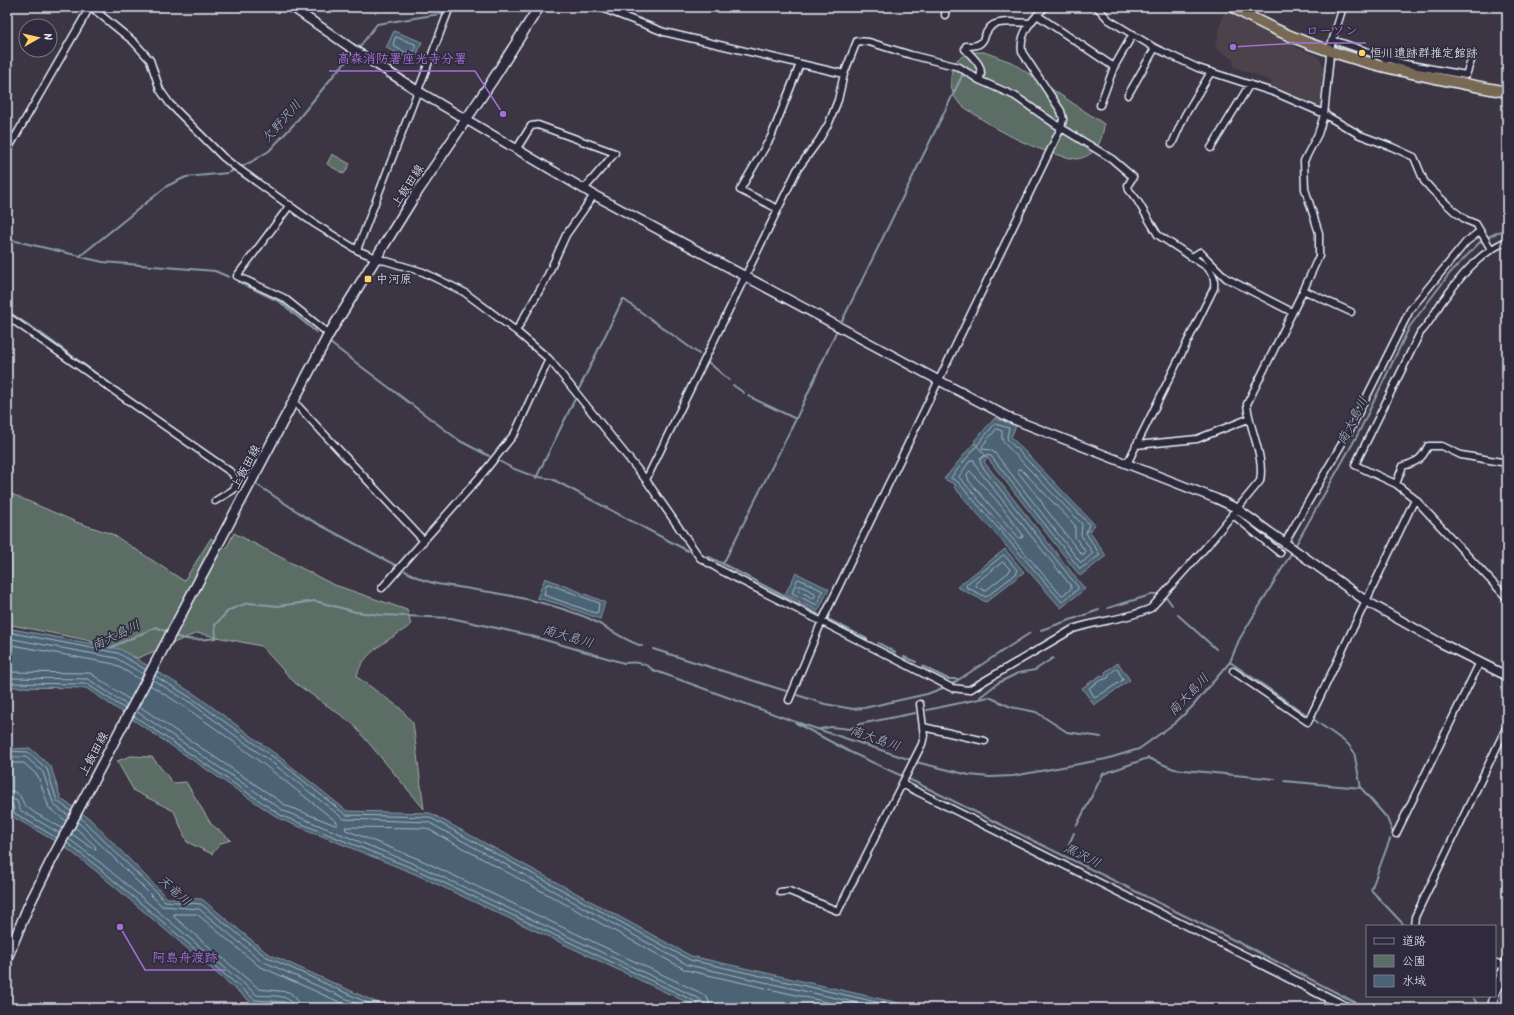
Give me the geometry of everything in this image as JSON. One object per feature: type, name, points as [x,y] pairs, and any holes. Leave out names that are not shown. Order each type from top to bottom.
[{"type":"highway","points":[[1233,7],[1266,26],[1330,52],[1385,63],[1471,85],[1507,92]]},
{"type":"main road","name":"上飯田線","points":[[7,958],[28,907],[51,861],[329,334],[412,200],[467,119],[539,7]]},
{"type":"street","points":[[7,151],[90,7],[134,42],[150,60],[160,90],[170,104],[223,157],[233,165],[315,224],[357,250],[376,258],[423,272],[464,292],[516,331],[549,359],[646,480],[700,558],[720,570],[952,688],[968,690],[1073,629],[1088,624],[1139,614],[1151,608],[1206,547],[1260,481],[1262,471],[1248,419],[1247,404],[1250,394],[1316,265],[1320,245],[1319,233],[1305,189],[1304,162],[1318,134],[1324,115],[1330,52],[1343,7]]},
{"type":"street","points":[[292,7],[351,48],[418,90],[516,150],[594,195],[1010,418],[1217,499],[1286,543],[1366,602],[1438,642],[1507,676]]},
{"type":"street","points":[[599,7],[664,32],[844,74]]},
{"type":"street","points":[[945,15],[946,7]]},
{"type":"street","points":[[789,700],[822,621],[1061,128],[1063,119],[1061,111],[1022,52],[1020,42],[1037,15],[1045,7]]},
{"type":"street","points":[[1097,7],[1108,20],[1155,48],[1198,68],[1276,93],[1324,115],[1360,134],[1414,157],[1424,181],[1454,211],[1466,220],[1476,224],[1490,247]]},
{"type":"street","points":[[357,250],[449,11]]},
{"type":"street","points":[[1037,15],[1114,67]]},
{"type":"street","points":[[979,80],[982,72],[978,63],[965,49],[966,46],[978,46],[990,28],[997,24],[1031,24]]},
{"type":"street","points":[[1100,105],[1114,67],[1133,34]]},
{"type":"street","points":[[1333,40],[1385,63],[1405,64],[1466,75],[1473,55]]},
{"type":"street","points":[[646,480],[744,275],[797,170],[819,140],[828,123],[838,100],[844,74],[856,41],[869,42],[911,55],[959,67],[979,80],[1015,96],[1061,128],[1112,159],[1128,172],[1133,177],[1128,185],[1129,190],[1137,200],[1154,230],[1211,271],[1215,280],[1214,288],[1127,464]]},
{"type":"street","points":[[1128,95],[1155,48]]},
{"type":"street","points":[[778,209],[740,190],[771,137],[800,64]]},
{"type":"street","points":[[1172,144],[1185,115],[1211,72]]},
{"type":"street","points":[[1211,148],[1250,84]]},
{"type":"street","points":[[516,150],[531,126],[538,125],[615,153],[584,189]]},
{"type":"street","points":[[516,331],[546,279],[566,235],[594,195]]},
{"type":"street","points":[[290,205],[237,276],[284,298],[329,334]]},
{"type":"street","points":[[1286,543],[1351,428],[1410,310],[1466,242],[1481,234]]},
{"type":"street","points":[[1507,241],[1490,247],[1476,260],[1451,291],[1428,326],[1420,333],[1355,465],[1396,484],[1415,499],[1507,598]]},
{"type":"street","points":[[1192,257],[1200,252],[1226,278],[1292,312]]},
{"type":"street","points":[[1304,290],[1351,312]]},
{"type":"street","points":[[7,316],[232,473],[237,483],[233,490],[215,501]]},
{"type":"street","points":[[382,588],[484,472],[515,433],[549,359]]},
{"type":"street","points":[[298,406],[424,541]]},
{"type":"street","points":[[1136,445],[1197,439],[1248,419]]},
{"type":"street","points":[[1396,484],[1404,466],[1417,462],[1423,456],[1428,446],[1442,446],[1461,455],[1507,463]]},
{"type":"street","points":[[1233,671],[1308,722],[1415,499]]},
{"type":"street","points":[[1234,511],[1280,553]]},
{"type":"street","points":[[1396,834],[1480,662]]},
{"type":"street","points":[[780,892],[789,892],[838,911],[916,757],[924,736],[920,704]]},
{"type":"street","points":[[1414,925],[1415,917],[1507,726]]},
{"type":"street","points":[[923,727],[985,742]]},
{"type":"street","points":[[903,783],[1256,960],[1348,1008]]},
{"type":"street","points":[[1496,965],[1497,963],[1506,964],[1496,991]]},
{"type":"street","points":[[1492,1008],[1494,997]]},
{"type":"shaded area","points":[[1224,10],[1285,42],[1319,57],[1325,70],[1320,108],[1271,90],[1271,81],[1234,67],[1234,60],[1215,48]]},
{"type":"green space","points":[[972,52],[984,52],[1011,62],[1104,124],[1102,136],[1094,151],[1089,155],[1077,159],[1051,153],[1029,145],[987,123],[958,102],[952,90],[951,84],[953,67],[958,59]]},
{"type":"green space","points":[[332,154],[350,164],[344,174],[327,164]]},
{"type":"green space","points":[[7,492],[76,522],[112,534],[184,581],[211,538],[226,549],[234,533],[332,584],[407,610],[411,625],[371,653],[359,668],[357,677],[400,708],[413,723],[424,809],[352,723],[295,683],[261,646],[197,633],[138,658],[86,640],[7,624]]},
{"type":"green space","points":[[131,756],[152,757],[173,783],[186,782],[211,824],[231,840],[221,843],[212,854],[187,842],[174,811],[134,791],[117,761]]},
{"type":"water","points":[[394,31],[422,42],[416,57],[412,55],[410,59],[386,48]]},
{"type":"water","points":[[995,418],[1016,426],[1011,437],[1095,525],[1089,531],[1106,556],[1080,576],[974,441]]},
{"type":"water","points":[[974,443],[987,458],[984,462],[1085,589],[1061,608],[954,487],[956,485],[944,479]]},
{"type":"water","points":[[1005,549],[1024,572],[986,602],[957,587]]},
{"type":"water","points":[[796,573],[829,589],[818,611],[785,594]]},
{"type":"water","points":[[545,578],[605,602],[600,619],[559,604],[537,598]]},
{"type":"water","points":[[7,628],[120,649],[196,695],[281,758],[347,811],[430,813],[691,956],[921,1008],[699,1008],[415,874],[280,819],[86,688],[7,687]]},
{"type":"water","points":[[1118,663],[1130,680],[1094,705],[1082,688],[1101,675],[1102,677],[1106,675],[1105,672]]},
{"type":"water","points":[[7,746],[11,749],[30,748],[51,767],[61,799],[89,818],[167,898],[202,899],[267,953],[389,1008],[314,1008],[254,1005],[96,871],[65,847],[8,814],[10,807],[7,805]]},
{"type":"waterway","name":"欠野沢川","points":[[451,12],[471,7]]},
{"type":"waterway","name":"欠野沢川","points":[[357,50],[377,24],[446,13]]},
{"type":"waterway","name":"欠野沢川","points":[[7,239],[80,256],[167,186],[186,177],[228,173],[269,151],[295,123],[338,70],[354,54]]},
{"type":"waterway","points":[[842,321],[963,74]]},
{"type":"waterway","points":[[7,157],[25,127]]},
{"type":"waterway","name":"南大島川","points":[[1294,548],[1358,434],[1410,326],[1450,273],[1482,240],[1507,228]]},
{"type":"waterway","points":[[81,257],[103,262],[215,271],[229,277]]},
{"type":"waterway","points":[[239,282],[280,302],[316,332]]},
{"type":"waterway","points":[[578,391],[623,299],[699,354]]},
{"type":"waterway","points":[[7,311],[38,331],[137,403]]},
{"type":"waterway","points":[[709,557],[723,564],[796,419],[836,332]]},
{"type":"waterway","points":[[330,343],[460,441],[489,456]]},
{"type":"waterway","points":[[707,361],[729,380]]},
{"type":"waterway","points":[[733,385],[744,393]]},
{"type":"waterway","points":[[748,396],[796,419]]},
{"type":"waterway","points":[[536,478],[576,397]]},
{"type":"waterway","points":[[144,408],[167,424]]},
{"type":"waterway","points":[[200,447],[249,480]]},
{"type":"waterway","points":[[499,461],[524,473],[552,479],[688,551]]},
{"type":"waterway","points":[[253,482],[307,518],[395,565]]},
{"type":"waterway","name":"南大島川","points":[[916,762],[969,775],[990,777],[1013,776],[1106,759],[1139,749],[1175,723],[1192,707],[1230,662],[1239,640],[1292,552]]},
{"type":"waterway","points":[[723,564],[818,614]]},
{"type":"waterway","points":[[405,571],[423,580],[437,584],[474,589],[548,604],[591,619],[626,639],[642,646]]},
{"type":"waterway","points":[[1108,608],[1154,594],[1161,594]]},
{"type":"waterway","points":[[1167,598],[1172,605]]},
{"type":"waterway","name":"南大島川","points":[[173,635],[188,639],[200,640],[216,638],[215,625],[229,610],[248,603],[278,606],[315,601],[356,612],[381,615],[451,618],[528,635],[624,663],[643,664],[653,670],[790,720],[911,760]]},
{"type":"waterway","points":[[1041,630],[1099,610]]},
{"type":"waterway","points":[[1178,615],[1216,649]]},
{"type":"waterway","points":[[826,618],[867,639]]},
{"type":"waterway","name":"南大島川","points":[[110,648],[156,627],[169,633]]},
{"type":"waterway","points":[[952,684],[1030,633]]},
{"type":"waterway","points":[[878,643],[895,652]]},
{"type":"waterway","points":[[653,649],[786,691]]},
{"type":"waterway","points":[[904,657],[916,662]]},
{"type":"waterway","points":[[980,697],[998,683],[1018,673],[1035,670],[1053,658]]},
{"type":"waterway","points":[[1230,662],[1307,715]]},
{"type":"waterway","points":[[922,666],[948,679],[958,679]]},
{"type":"waterway","points":[[797,695],[825,704],[853,709],[864,708],[927,694],[943,688]]},
{"type":"waterway","points":[[927,710],[989,697],[1011,707],[1036,712],[1067,732],[1101,737]]},
{"type":"waterway","points":[[820,729],[831,727],[850,729],[860,724],[915,713]]},
{"type":"waterway","points":[[1313,719],[1348,744],[1354,752],[1361,788],[1387,818],[1392,831]]},
{"type":"waterway","name":"黒沢川","points":[[796,723],[850,752],[917,783],[1256,951],[1366,1008]]},
{"type":"waterway","points":[[1077,825],[1103,774],[1148,758],[1174,769],[1275,779]]},
{"type":"waterway","points":[[1284,781],[1361,788]]},
{"type":"waterway","points":[[1069,844],[1074,833]]},
{"type":"waterway","points":[[1390,839],[1371,890],[1404,925]]},
{"type":"waterway","points":[[1474,999],[1480,1008]]},
{"type":"waterway","name":"黒沢川","points":[[1494,1006],[1507,1005]]},
{"type":"waterway","name":"黒沢川","points":[[1479,1008],[1490,1007]]},
{"type":"place","name":"ローソン","points":[[1233,47]]},
{"type":"place","name":"恒川遺跡群推定館跡","points":[[1362,53]]},
{"type":"place","name":"高森消防署座光寺分署","points":[[503,114]]},
{"type":"place","name":"中河原","points":[[368,279]]},
{"type":"place","name":"阿島舟渡跡","points":[[120,927]]},
{"type":"water label","name":"天竜川","points":[[174,891]]}]
